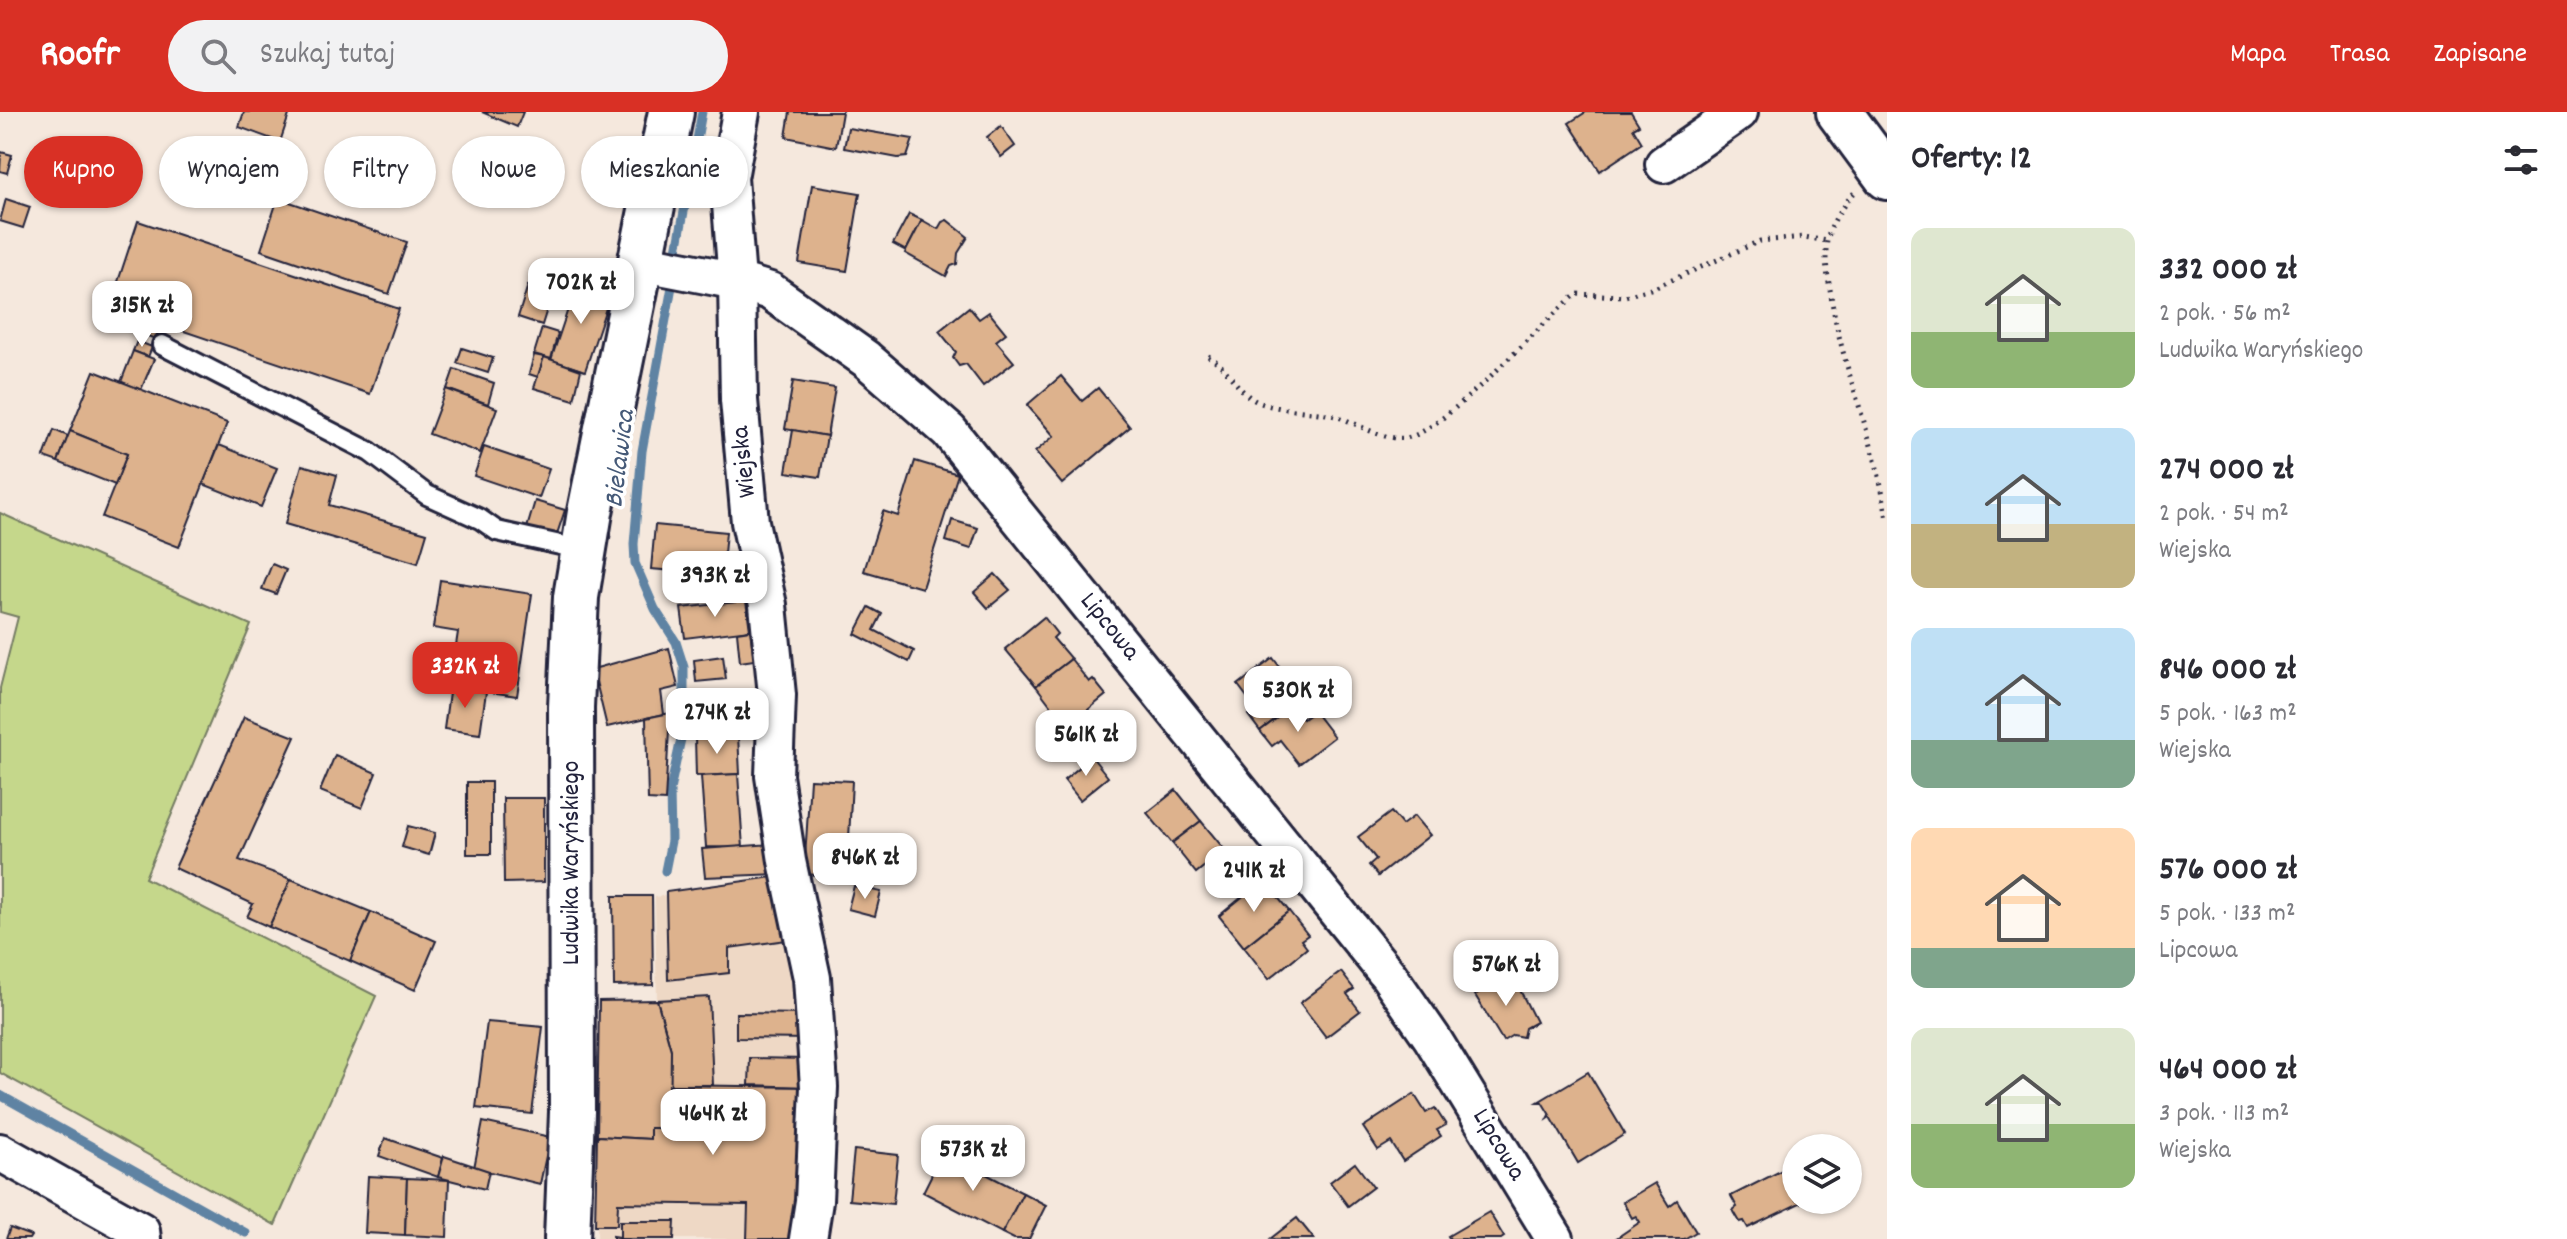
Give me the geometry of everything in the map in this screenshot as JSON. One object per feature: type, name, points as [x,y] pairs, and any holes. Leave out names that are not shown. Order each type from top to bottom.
[{"type":"main road","name":"Ludwika Waryńskiego","points":[[567,1239],[572,1112],[571,677],[574,610],[583,550],[667,266],[671,112]]},
{"type":"main road","points":[[1839,112],[1884,172]]},
{"type":"street","name":"Wiejska","points":[[741,112],[729,178],[737,281],[740,416],[750,522],[768,605],[777,695],[774,776],[787,861],[812,978],[819,1087],[814,1201],[808,1239]]},
{"type":"street","points":[[1664,164],[1739,112]]},
{"type":"street","name":"Lipcowa","points":[[667,266],[770,291],[866,359],[949,431],[1389,976],[1432,1038],[1555,1239]]},
{"type":"street","points":[[0,1152],[122,1219],[141,1231],[142,1239]]},
{"type":"lane","points":[[162,345],[370,452],[427,495],[480,519],[497,531],[583,550]]},
{"type":"path","points":[[1884,172],[1838,214],[1827,241],[1827,270],[1834,314],[1887,521]]},
{"type":"path","points":[[1208,356],[1222,363],[1253,400],[1335,416],[1378,434],[1404,438],[1422,433],[1440,419],[1577,294],[1625,296],[1654,288],[1760,241],[1804,237],[1827,241]]},
{"type":"shaded area","points":[[781,877],[808,1007],[792,1239],[597,1239],[601,1009],[657,1006],[655,897]]},
{"type":"green space","points":[[0,513],[251,625],[145,878],[376,996],[275,1225],[0,1073],[0,688],[18,617],[0,612]]},
{"type":"building","points":[[244,112],[290,112],[282,136],[264,136],[239,127]]},
{"type":"building","points":[[482,112],[523,112],[517,127]]},
{"type":"building","points":[[790,112],[842,112],[836,147],[786,137]]},
{"type":"building","points":[[1586,112],[1631,112],[1639,125],[1633,128],[1642,143],[1600,171],[1569,123]]},
{"type":"building","points":[[1001,126],[1015,146],[1001,157],[987,137]]},
{"type":"building","points":[[848,128],[913,139],[907,157],[898,158],[844,148]]},
{"type":"building","points":[[1,152],[12,155],[7,173],[0,171]]},
{"type":"building","points":[[812,185],[860,193],[847,271],[799,263]]},
{"type":"building","points":[[6,199],[30,208],[23,228],[0,221]]},
{"type":"building","points":[[275,208],[307,208],[407,242],[389,294],[261,250]]},
{"type":"building","points":[[909,214],[922,220],[906,251],[893,244]]},
{"type":"building","points":[[922,220],[938,229],[947,220],[968,237],[958,253],[957,264],[951,266],[946,276],[905,253]]},
{"type":"building","points":[[138,221],[399,309],[370,394],[110,306]]},
{"type":"building","points":[[577,282],[611,293],[585,371],[551,360]]},
{"type":"building","points":[[528,285],[552,293],[542,325],[518,317]]},
{"type":"building","points":[[969,307],[979,319],[989,312],[1006,333],[996,341],[1014,362],[983,386],[966,364],[959,366],[953,358],[956,352],[939,331]]},
{"type":"building","points":[[145,321],[160,327],[155,339],[140,333]]},
{"type":"building","points":[[542,328],[558,333],[551,359],[534,354]]},
{"type":"building","points":[[137,341],[152,347],[148,357],[133,351]]},
{"type":"building","points":[[462,348],[493,358],[488,373],[457,363]]},
{"type":"building","points":[[133,351],[154,359],[141,390],[121,382]]},
{"type":"building","points":[[534,355],[544,357],[538,377],[529,374]]},
{"type":"building","points":[[544,357],[581,370],[574,400],[534,388]]},
{"type":"building","points":[[454,369],[494,383],[488,404],[447,389]]},
{"type":"building","points":[[94,371],[227,423],[179,547],[102,517],[127,454],[70,431]]},
{"type":"building","points":[[1061,376],[1082,401],[1098,388],[1130,427],[1062,484],[1035,452],[1054,436],[1027,405]]},
{"type":"building","points":[[793,381],[835,388],[827,436],[785,429]]},
{"type":"building","points":[[446,389],[497,408],[480,453],[429,434]]},
{"type":"building","points":[[54,430],[68,436],[58,462],[44,457]]},
{"type":"building","points":[[793,430],[827,436],[820,477],[786,472]]},
{"type":"building","points":[[70,431],[127,454],[115,485],[58,462]]},
{"type":"building","points":[[219,445],[277,468],[261,507],[203,484]]},
{"type":"building","points":[[484,447],[549,469],[539,498],[474,476]]},
{"type":"building","points":[[915,461],[958,474],[922,588],[864,571],[883,511],[898,516]]},
{"type":"building","points":[[302,465],[337,475],[329,505],[427,533],[418,563],[285,524]]},
{"type":"building","points":[[535,501],[565,510],[556,537],[527,528]]},
{"type":"building","points":[[952,520],[978,528],[971,549],[946,541]]},
{"type":"building","points":[[655,525],[726,532],[722,575],[651,569]]},
{"type":"building","points":[[272,564],[286,570],[276,594],[262,589]]},
{"type":"building","points":[[995,574],[1010,590],[988,608],[974,592]]},
{"type":"building","points":[[440,580],[532,594],[517,696],[450,686],[458,632],[433,628]]},
{"type":"building","points":[[746,601],[750,630],[685,638],[681,608]]},
{"type":"building","points":[[869,607],[882,614],[874,630],[914,651],[909,662],[855,634]]},
{"type":"building","points":[[1044,617],[1057,634],[1053,638],[1071,659],[1036,686],[1005,649]]},
{"type":"building","points":[[750,630],[754,660],[740,662],[737,632]]},
{"type":"building","points":[[669,648],[678,687],[661,691],[664,714],[607,727],[593,669]]},
{"type":"building","points":[[723,656],[726,679],[696,682],[694,660]]},
{"type":"building","points":[[1273,658],[1293,684],[1282,692],[1293,706],[1260,731],[1248,715],[1256,709],[1238,685]]},
{"type":"building","points":[[1071,659],[1089,682],[1093,679],[1106,695],[1067,727],[1036,686]]},
{"type":"building","points":[[450,686],[486,692],[480,734],[444,729]]},
{"type":"building","points":[[713,700],[714,719],[702,720],[701,701]]},
{"type":"building","points":[[1293,706],[1303,719],[1314,711],[1334,737],[1299,764],[1280,740],[1272,746],[1260,731]]},
{"type":"building","points":[[670,713],[665,801],[648,800],[646,718]]},
{"type":"building","points":[[244,717],[295,737],[239,860],[291,879],[269,927],[247,917],[253,904],[175,868]]},
{"type":"building","points":[[738,735],[740,774],[696,776],[695,737]]},
{"type":"building","points":[[335,755],[376,773],[362,808],[320,791]]},
{"type":"building","points":[[1092,757],[1108,777],[1080,800],[1064,780]]},
{"type":"building","points":[[738,774],[743,848],[706,847],[701,776]]},
{"type":"building","points":[[810,779],[852,781],[847,877],[804,874]]},
{"type":"building","points":[[467,782],[491,782],[491,854],[467,854]]},
{"type":"building","points":[[1176,790],[1201,821],[1172,843],[1147,813]]},
{"type":"building","points":[[503,798],[544,798],[544,882],[504,883]]},
{"type":"building","points":[[1391,812],[1402,825],[1414,816],[1430,835],[1378,876],[1369,865],[1376,859],[1358,837]]},
{"type":"building","points":[[1201,821],[1225,850],[1196,873],[1172,843]]},
{"type":"building","points":[[408,826],[435,833],[429,855],[402,847]]},
{"type":"building","points":[[772,844],[779,874],[705,877],[702,849]]},
{"type":"building","points":[[780,876],[794,939],[729,948],[729,973],[668,980],[666,892]]},
{"type":"building","points":[[291,879],[371,912],[350,961],[269,927]]},
{"type":"building","points":[[1258,884],[1265,893],[1272,890],[1289,911],[1244,947],[1219,916]]},
{"type":"building","points":[[854,886],[881,892],[875,916],[848,909]]},
{"type":"building","points":[[613,896],[652,896],[653,985],[614,986]]},
{"type":"building","points":[[1289,911],[1308,935],[1301,940],[1307,948],[1269,979],[1244,947]]},
{"type":"building","points":[[371,912],[436,941],[415,990],[350,961]]},
{"type":"building","points":[[1341,972],[1354,989],[1347,994],[1360,1011],[1326,1037],[1300,1003]]},
{"type":"building","points":[[1508,975],[1512,982],[1515,980],[1536,1022],[1525,1028],[1523,1037],[1513,1035],[1503,1041],[1475,995]]},
{"type":"building","points":[[709,997],[713,1085],[669,1085],[671,1050],[657,1000]]},
{"type":"building","points":[[657,1000],[671,1050],[670,1128],[650,1128],[650,1139],[597,1136],[599,1001]]},
{"type":"building","points":[[736,1013],[807,1014],[809,1039],[736,1038]]},
{"type":"building","points":[[487,1022],[543,1027],[532,1114],[476,1108]]},
{"type":"building","points":[[750,1058],[806,1059],[807,1087],[749,1085]]},
{"type":"building","points":[[1588,1072],[1625,1134],[1578,1163],[1551,1117],[1548,1119],[1550,1115],[1542,1102],[1538,1102]]},
{"type":"building","points":[[669,1085],[807,1087],[794,1239],[747,1239],[748,1205],[618,1203],[617,1225],[595,1225],[597,1136],[650,1139],[650,1128],[670,1128]]},
{"type":"building","points":[[1414,1094],[1426,1113],[1435,1108],[1446,1125],[1437,1130],[1441,1136],[1403,1161],[1391,1142],[1378,1150],[1363,1127]]},
{"type":"building","points":[[483,1122],[550,1137],[540,1184],[474,1168]]},
{"type":"building","points":[[385,1138],[443,1158],[438,1177],[379,1156]]},
{"type":"building","points":[[854,1150],[898,1155],[893,1204],[849,1200]]},
{"type":"building","points":[[943,1152],[1023,1193],[1002,1233],[923,1192]]},
{"type":"building","points":[[444,1156],[489,1171],[485,1189],[438,1177]]},
{"type":"building","points":[[1355,1163],[1373,1187],[1348,1206],[1330,1182]]},
{"type":"building","points":[[1782,1170],[1782,1212],[1748,1228],[1733,1210],[1737,1207],[1731,1196]]},
{"type":"building","points":[[368,1176],[407,1178],[405,1235],[365,1233]]},
{"type":"building","points":[[407,1178],[449,1180],[447,1237],[405,1235]]},
{"type":"building","points":[[1655,1183],[1669,1206],[1677,1200],[1696,1232],[1684,1239],[1615,1239],[1640,1222],[1636,1216],[1632,1218],[1623,1202]]},
{"type":"building","points":[[1023,1193],[1046,1205],[1029,1239],[1014,1239],[1002,1233]]},
{"type":"building","points":[[1489,1212],[1504,1237],[1501,1239],[1450,1239],[1448,1236]]},
{"type":"building","points":[[1297,1218],[1314,1239],[1270,1239]]},
{"type":"building","points":[[620,1221],[675,1221],[674,1239],[613,1239],[613,1236],[620,1237]]},
{"type":"building","points":[[10,1228],[31,1236],[29,1239],[6,1239]]},
{"type":"waterway","name":"Bielawica","points":[[676,256],[702,112]]},
{"type":"waterway","name":"Bielawica","points":[[665,871],[671,841],[670,790],[684,725],[684,667],[676,642],[655,609],[635,563],[634,544],[642,451],[673,281]]},
{"type":"waterway","points":[[0,1095],[246,1233]]}]
